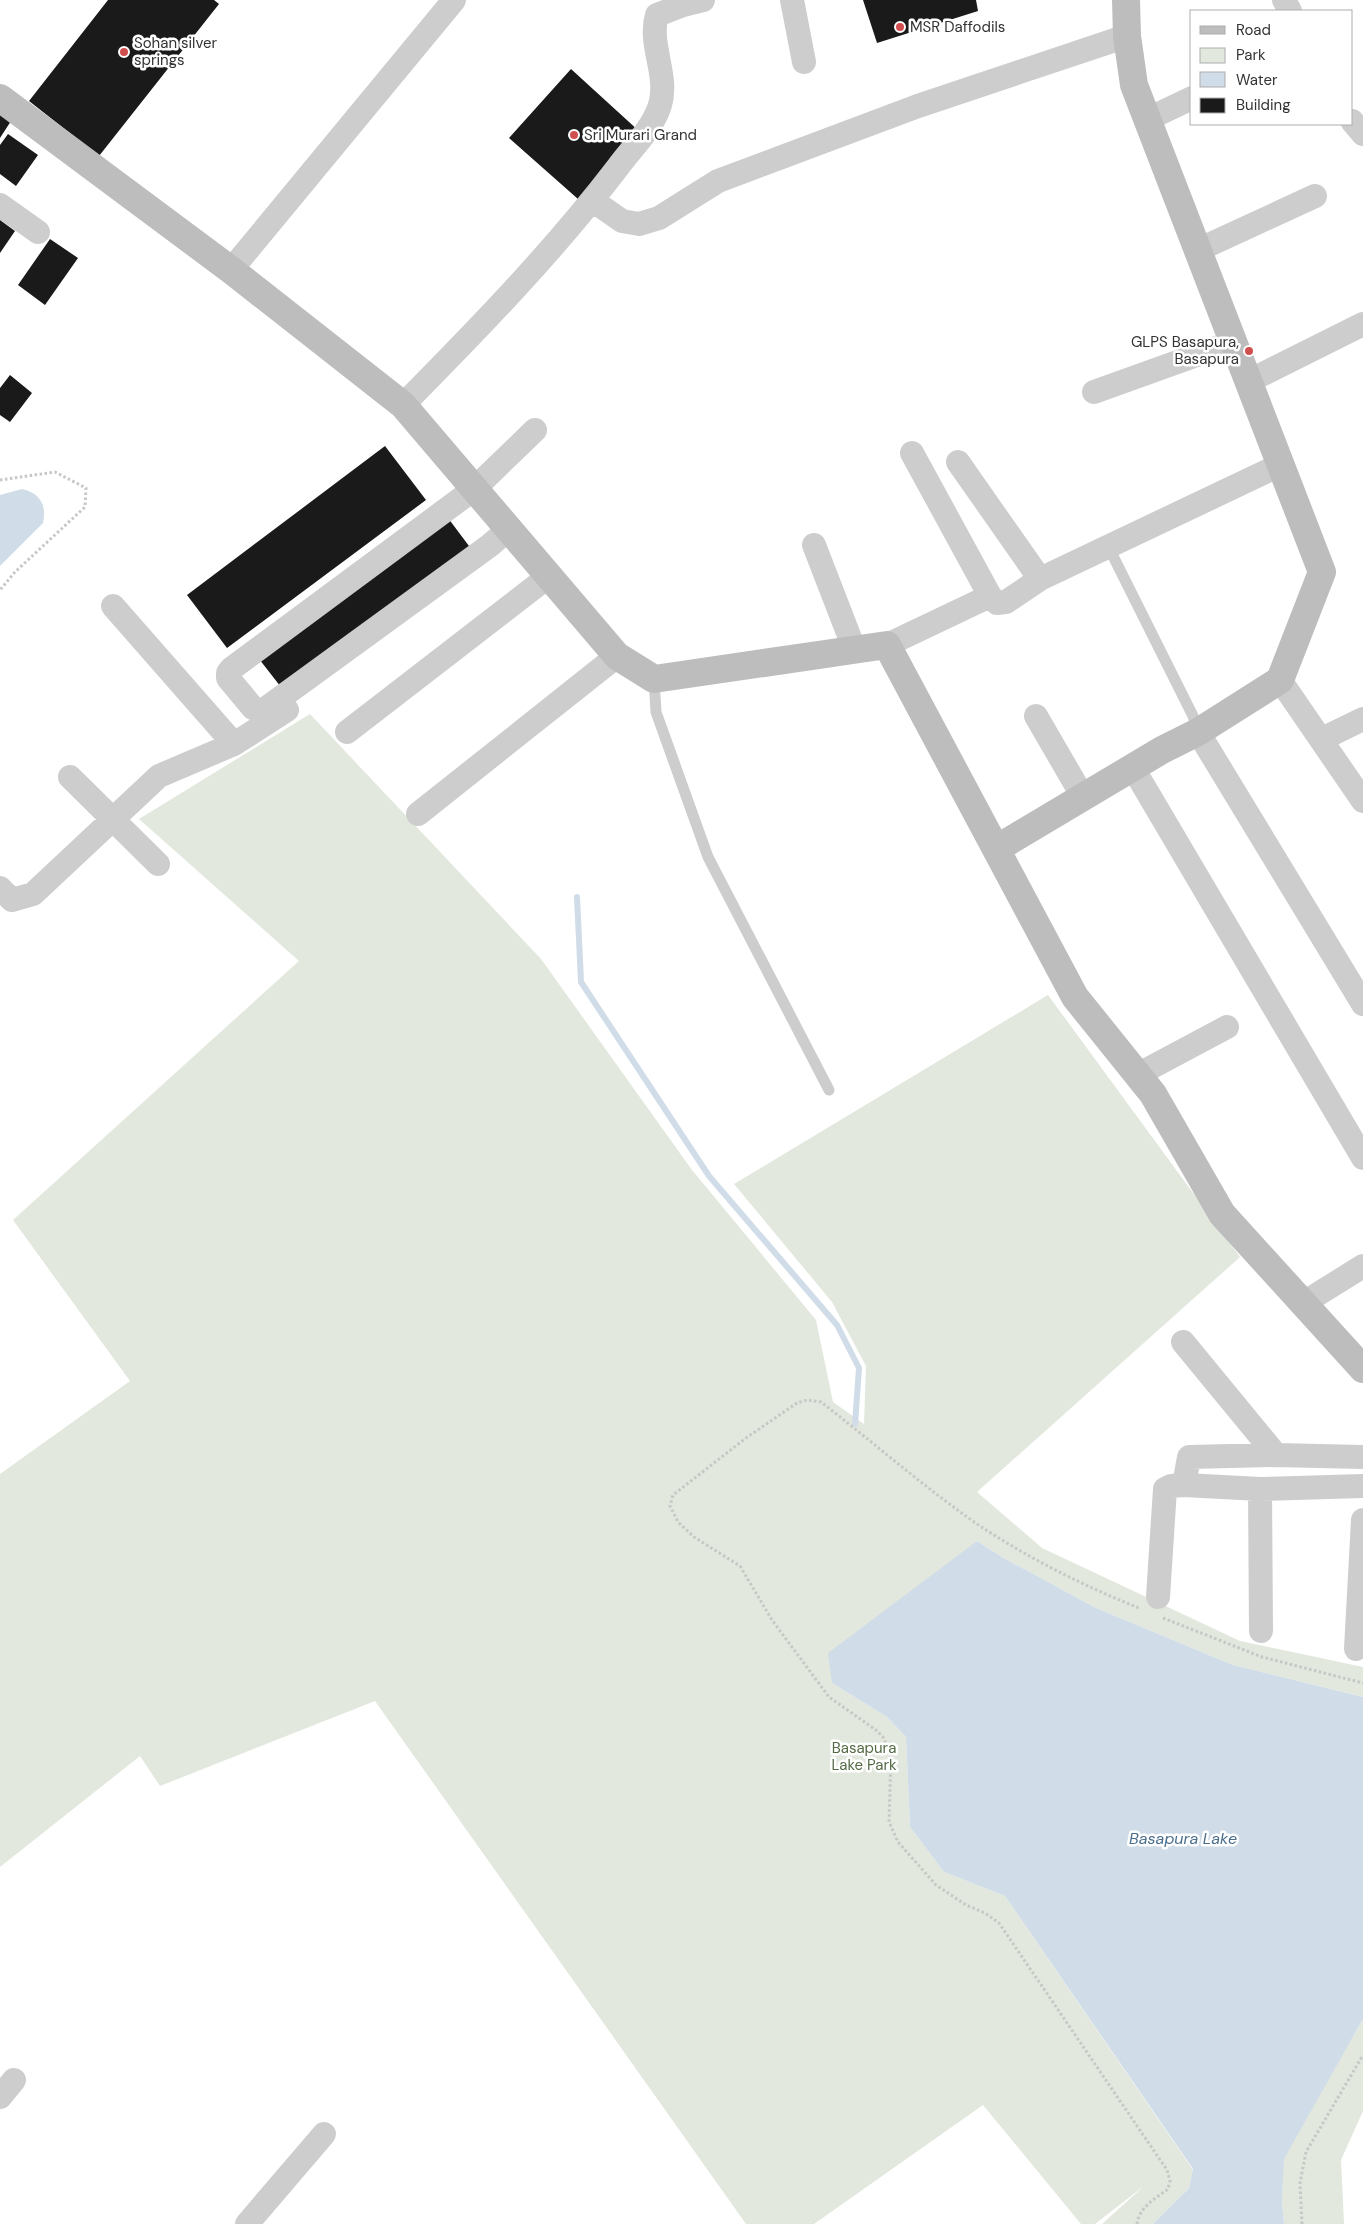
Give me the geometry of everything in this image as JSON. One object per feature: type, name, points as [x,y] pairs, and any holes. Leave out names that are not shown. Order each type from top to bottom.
[{"type":"street","points":[[403,406],[450,357],[592,200],[654,120],[660,104],[662,72],[654,25],[657,15],[703,0]]},
{"type":"street","points":[[792,0],[804,62]]},
{"type":"street","points":[[996,849],[1198,732],[1280,680],[1322,572],[1134,85],[1127,36],[1126,0]]},
{"type":"street","points":[[232,270],[443,4]]},
{"type":"street","points":[[592,200],[622,221],[639,224],[659,218],[718,181],[918,106],[1127,36]]},
{"type":"street","points":[[0,98],[232,270],[403,406],[617,656],[654,679],[887,645],[990,596]]},
{"type":"street","points":[[1148,119],[1190,99]]},
{"type":"street","points":[[1353,122],[1362,134]]},
{"type":"street","points":[[1198,250],[1315,196]]},
{"type":"street","points":[[0,205],[38,232]]},
{"type":"street","points":[[1249,381],[1363,324]]},
{"type":"street","points":[[1094,392],[1233,342]]},
{"type":"street","points":[[513,534],[488,546],[261,712],[252,708],[228,678],[231,669],[474,489],[535,430]]},
{"type":"street","points":[[912,452],[990,596],[997,603],[1006,602],[1040,579],[1280,465]]},
{"type":"street","points":[[958,462],[1040,579]]},
{"type":"street","points":[[0,888],[12,900],[33,894],[159,776],[234,744],[273,719],[342,669],[513,534]]},
{"type":"street","points":[[814,545],[855,651]]},
{"type":"street","points":[[348,732],[549,576]]},
{"type":"street","points":[[113,606],[234,744]]},
{"type":"street","points":[[887,645],[1075,997],[1153,1094],[1222,1214],[1302,1304],[1362,1366]]},
{"type":"street","points":[[418,814],[617,656]]},
{"type":"street","points":[[1280,680],[1363,801]]},
{"type":"street","points":[[1036,716],[1083,797]]},
{"type":"street","points":[[1322,739],[1363,719]]},
{"type":"street","points":[[1198,732],[1363,1004]]},
{"type":"street","points":[[1133,768],[1363,1158]]},
{"type":"street","points":[[70,777],[158,864]]},
{"type":"street","points":[[1137,1074],[1227,1027]]},
{"type":"street","points":[[1302,1304],[1363,1266]]},
{"type":"street","points":[[1183,1342],[1276,1455]]},
{"type":"street","points":[[1184,1485],[1189,1458],[1276,1455],[1363,1457]]},
{"type":"street","points":[[1154,1608],[1165,1490],[1171,1486],[1260,1489],[1363,1486]]},
{"type":"street","points":[[1260,1489],[1261,1631]]},
{"type":"street","points":[[1356,1649],[1363,1520]]},
{"type":"street","points":[[247,2224],[324,2134]]},
{"type":"lane","points":[[1108,546],[1192,716],[1198,732]]},
{"type":"lane","points":[[654,679],[656,712],[708,857],[829,1090]]},
{"type":"path","points":[[0,480],[55,472],[86,488],[85,508],[15,572],[0,590]]},
{"type":"path","points":[[1137,2224],[1140,2213],[1144,2208],[1168,2189],[1170,2181],[1167,2170],[999,1923],[936,1884],[898,1842],[889,1822],[891,1755],[883,1737],[829,1697],[772,1620],[740,1566],[685,1530],[671,1510],[673,1495],[746,1438],[797,1403],[814,1400],[821,1402],[940,1497],[981,1526],[1056,1571],[1154,1608],[1262,1657],[1363,1683]]},
{"type":"path","points":[[1302,2224],[1300,2183],[1306,2152],[1363,2056]]},
{"type":"green space","name":"Basapura Lake Park","points":[[310,714],[541,959],[692,1170],[816,1320],[833,1402],[864,1424],[866,1366],[832,1302],[734,1184],[1048,995],[1240,1257],[977,1492],[1042,1548],[1240,1641],[1363,1667],[1363,1697],[1233,1665],[1096,1608],[1002,1557],[977,1541],[832,1683],[887,1717],[906,1737],[910,1827],[944,1872],[1005,1896],[1193,2170],[1189,2188],[1153,2224],[1102,2224],[1144,2186],[1095,2224],[1081,2224],[983,2105],[814,2224],[746,2224],[375,1701],[160,1786],[140,1756],[0,1867],[0,1474],[130,1381],[13,1220],[299,961],[139,819]]},
{"type":"green space","points":[[1363,2019],[1363,2111],[1341,2160],[1344,2224],[1284,2224],[1282,2201],[1283,2159]]},
{"type":"water","points":[[22,489],[33,493],[41,501],[44,511],[43,523],[0,566],[0,495]]},
{"type":"water","name":"Basapura Lake","points":[[977,1541],[1002,1557],[1096,1608],[1233,1665],[1363,1697],[1363,2019],[1284,2159],[1282,2201],[1284,2224],[1153,2224],[1189,2188],[1193,2169],[1005,1896],[944,1872],[910,1827],[906,1737],[887,1717],[832,1683],[828,1653]]},
{"type":"building","name":"Sohan silver springs","points":[[108,0],[214,0],[219,4],[99,156],[29,101]]},
{"type":"building","name":"MSR Daffodils","points":[[863,0],[976,0],[978,11],[877,43]]},
{"type":"building","name":"Sri Murari Grand","points":[[571,69],[640,132],[578,199],[509,138]]},
{"type":"building","points":[[0,113],[11,121],[0,138]]},
{"type":"building","points":[[8,134],[38,155],[16,186],[0,174],[0,145]]},
{"type":"building","points":[[0,220],[15,231],[0,253]]},
{"type":"building","points":[[50,239],[78,258],[45,305],[18,285]]},
{"type":"building","points":[[10,375],[32,393],[10,422],[0,415],[0,388]]},
{"type":"building","points":[[385,446],[426,500],[227,648],[187,595]]},
{"type":"building","points":[[445,514],[472,550],[284,691],[256,655]]},
{"type":"waterway","points":[[577,897],[581,982],[709,1176],[837,1325],[859,1368],[855,1424]]},
{"type":"place","name":"MSR Daffodils","points":[[900,27]]},
{"type":"place","name":"Sohan silver springs","points":[[124,52]]},
{"type":"place","name":"Sri Murari Grand","points":[[574,135]]},
{"type":"place","name":"GLPS Basapura, Basapura","points":[[1249,351]]}]
